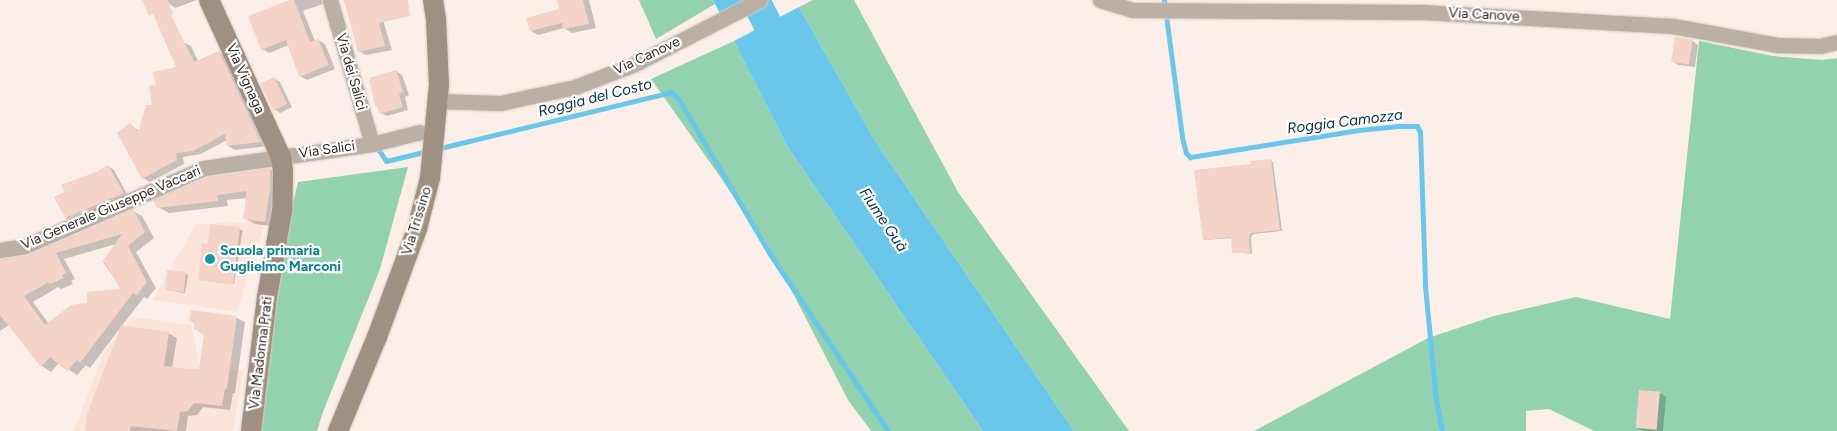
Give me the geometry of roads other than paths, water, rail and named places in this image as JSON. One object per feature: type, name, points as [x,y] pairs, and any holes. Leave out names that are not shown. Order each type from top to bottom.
[{"type":"street","name":"Via Vignaga","points":[[209,0],[281,157]]},
{"type":"street","name":"Via dei Salici","points":[[330,0],[372,144]]},
{"type":"street","name":"Via Trissino","points":[[338,431],[377,337],[418,229],[430,178],[440,85],[433,0]]},
{"type":"street","name":"Via Canove","points":[[438,101],[500,104],[575,87],[635,64],[760,0]]},
{"type":"street","name":"Via Canove","points":[[1100,0],[1132,10],[1422,12],[1673,26],[1778,45],[1820,46],[1837,42]]},
{"type":"street","name":"Via Salici","points":[[281,157],[372,144],[420,132]]},
{"type":"street","name":"Via Generale Giuseppe Vaccari","points":[[0,250],[25,246],[204,168],[281,157]]},
{"type":"street","name":"Via Madonna Prati","points":[[251,431],[267,297],[282,211],[283,172],[281,157]]},
{"type":"water","points":[[713,0],[750,0],[723,20]]},
{"type":"water","points":[[799,7],[875,141],[1074,431],[983,431],[787,146],[734,41]]},
{"type":"waterway","name":"Fiume Guà","points":[[755,0],[785,58]]},
{"type":"waterway","name":"Roggia Camozza","points":[[1164,0],[1182,137],[1186,153],[1190,157],[1359,130],[1417,126],[1420,132],[1425,286],[1436,400],[1442,431]]},
{"type":"waterway","name":"Roggia del Costo","points":[[436,149],[671,92],[678,98],[770,254],[888,431]]},
{"type":"waterway","name":"Roggia del Costo","points":[[376,146],[386,161],[428,151]]},
{"type":"place","name":"Scuola primaria Guglielmo Marconi","points":[[210,259]]}]
